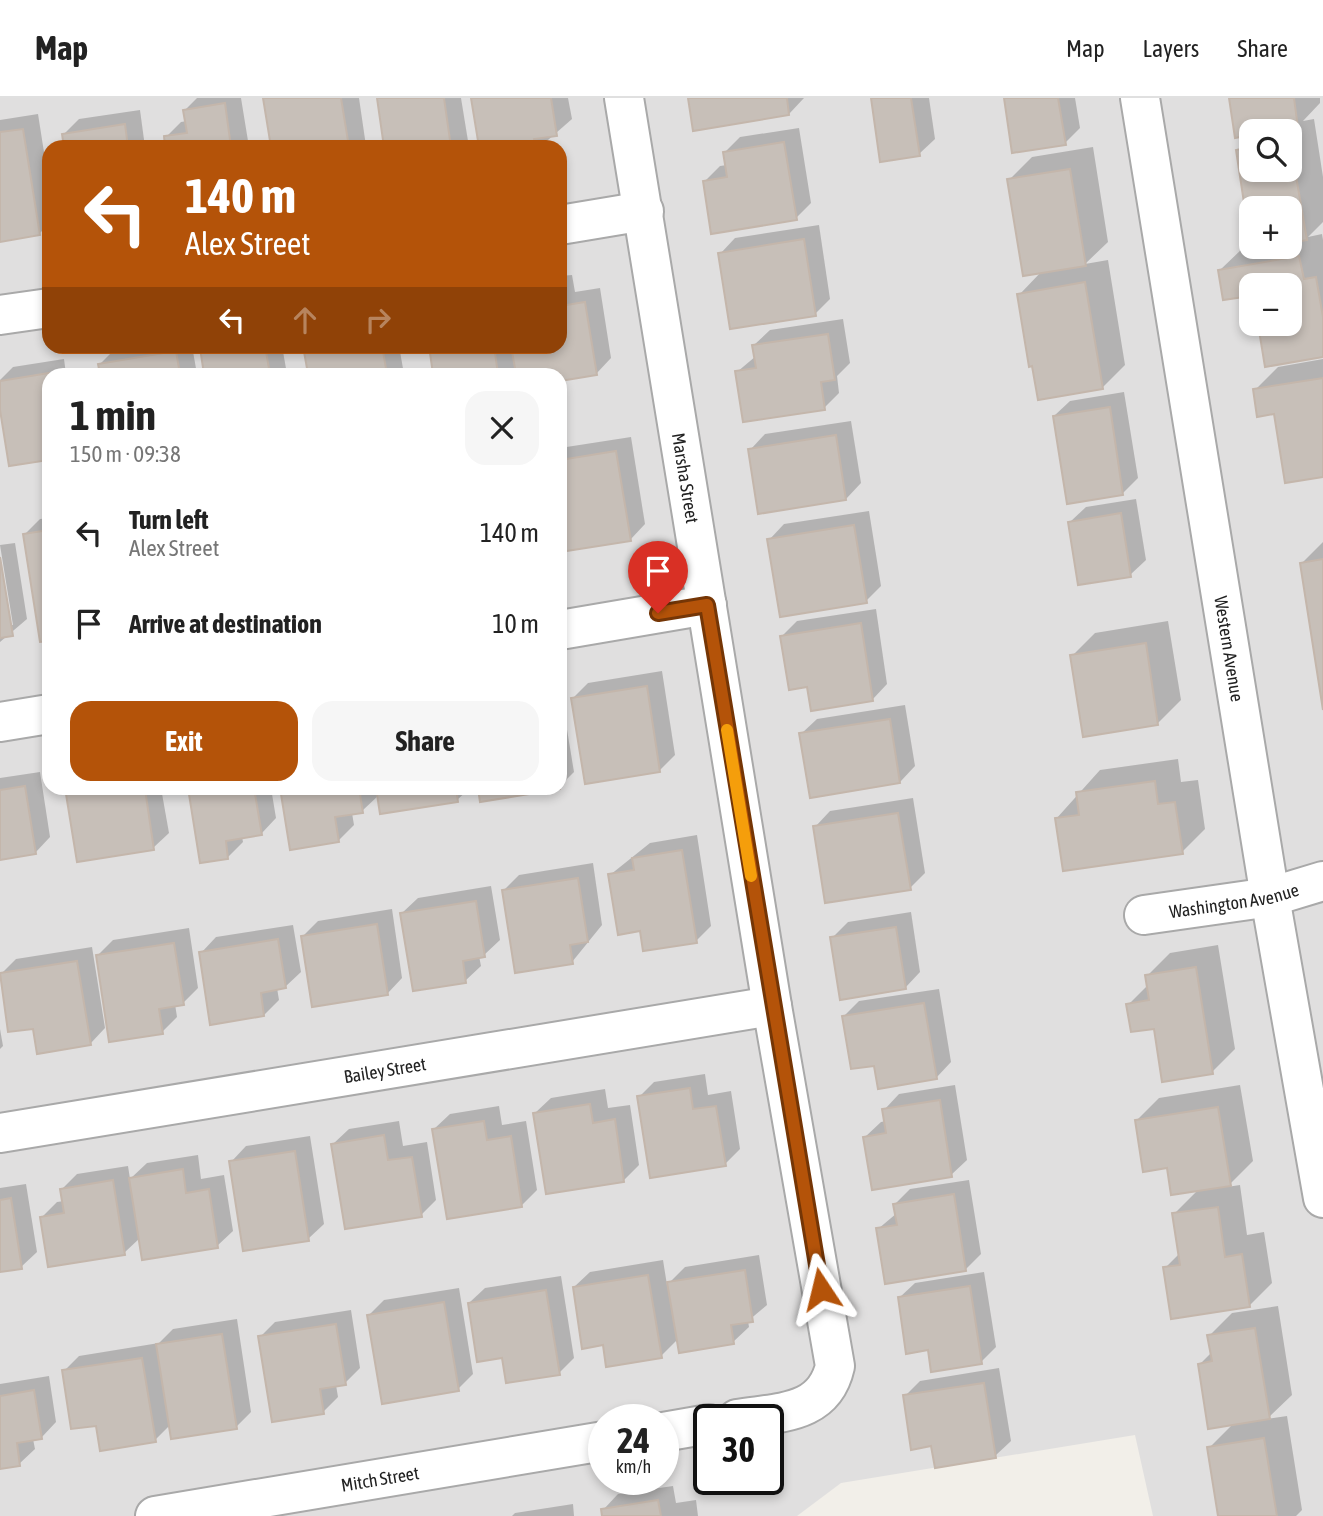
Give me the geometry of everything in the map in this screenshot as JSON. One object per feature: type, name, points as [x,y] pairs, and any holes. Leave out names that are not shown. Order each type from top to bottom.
[{"type":"street","name":"Marsha Street","points":[[624,98],[772,1006],[835,1366],[831,1382],[824,1393],[808,1405],[784,1411]]},
{"type":"street","name":"Western Avenue","points":[[1140,98],[1270,897],[1323,1198]]},
{"type":"street","points":[[567,224],[644,211]]},
{"type":"street","points":[[0,316],[42,308]]},
{"type":"street","points":[[567,628],[707,605]]},
{"type":"street","points":[[0,722],[42,715]]},
{"type":"street","name":"Washington Avenue","points":[[1144,915],[1270,897],[1323,881]]},
{"type":"street","name":"Bailey Street","points":[[0,1133],[772,1006]]},
{"type":"street","name":"Mitch Street","points":[[155,1516],[588,1444]]},
{"type":"shaded area","points":[[0,98],[1323,98],[1323,1516],[1153,1516],[1135,1435],[841,1483],[797,1516],[0,1516]]},
{"type":"building","points":[[263,98],[341,98],[348,140],[270,140]]},
{"type":"building","points":[[377,98],[444,98],[450,140],[383,140]]},
{"type":"building","points":[[471,98],[551,98],[557,136],[534,140],[478,140]]},
{"type":"building","points":[[688,98],[787,98],[789,115],[693,131]]},
{"type":"building","points":[[871,98],[911,98],[920,156],[880,162]]},
{"type":"building","points":[[1004,98],[1058,98],[1066,145],[1012,153]]},
{"type":"building","points":[[1229,98],[1294,98],[1297,119],[1239,119],[1239,137],[1235,138]]},
{"type":"building","points":[[225,103],[230,140],[164,140],[164,136],[187,133],[183,110]]},
{"type":"building","points":[[125,124],[127,140],[63,140],[62,134]]},
{"type":"building","points":[[23,129],[40,235],[0,242],[0,132]]},
{"type":"building","points":[[784,142],[797,220],[711,234],[703,181],[727,177],[723,152]]},
{"type":"building","points":[[1070,169],[1086,266],[1023,276],[1007,179]]},
{"type":"building","points":[[1241,182],[1297,182],[1299,196],[1243,196]]},
{"type":"building","points":[[1302,211],[1307,240],[1302,241]]},
{"type":"building","points":[[804,239],[816,316],[730,329],[718,253]]},
{"type":"building","points":[[1282,259],[1300,259],[1304,279],[1316,277],[1323,317],[1323,357],[1265,367],[1260,336],[1302,336],[1302,273],[1239,273],[1239,298],[1223,300],[1218,270]]},
{"type":"building","points":[[1085,282],[1103,389],[1038,400],[1032,366],[1029,367],[1017,294]]},
{"type":"building","points":[[585,302],[597,375],[567,380],[567,368],[515,368],[512,354],[567,354],[567,305]]},
{"type":"building","points":[[828,334],[835,380],[821,382],[825,410],[743,422],[735,371],[756,368],[752,345]]},
{"type":"building","points":[[158,354],[177,354],[179,368],[99,368],[98,364]]},
{"type":"building","points":[[201,354],[266,354],[269,368],[203,368]]},
{"type":"building","points":[[304,354],[383,354],[386,368],[307,368]]},
{"type":"building","points":[[430,354],[495,354],[497,368],[432,368]]},
{"type":"building","points":[[42,374],[42,461],[9,466],[0,410],[0,381]]},
{"type":"building","points":[[1323,378],[1323,477],[1285,483],[1274,414],[1257,417],[1253,389]]},
{"type":"building","points":[[1110,407],[1123,495],[1067,504],[1053,416]]},
{"type":"building","points":[[836,435],[846,500],[758,514],[748,449]]},
{"type":"building","points":[[616,451],[631,541],[567,551],[567,459]]},
{"type":"building","points":[[1121,513],[1131,577],[1078,585],[1068,522]]},
{"type":"building","points":[[854,525],[867,603],[780,617],[767,539]]},
{"type":"building","points":[[42,531],[42,642],[40,642],[23,534]]},
{"type":"building","points":[[0,557],[13,636],[0,638]]},
{"type":"building","points":[[1323,559],[1323,710],[1300,563]]},
{"type":"building","points":[[861,623],[873,701],[811,711],[807,687],[789,690],[780,636]]},
{"type":"building","points":[[1146,643],[1158,725],[1083,737],[1070,655]]},
{"type":"building","points":[[647,686],[660,772],[585,784],[571,698]]},
{"type":"building","points":[[890,719],[900,783],[810,798],[799,733]]},
{"type":"building","points":[[1155,781],[1158,804],[1175,802],[1183,854],[1063,871],[1055,818],[1079,815],[1076,792]]},
{"type":"building","points":[[25,786],[36,854],[0,860],[0,790]]},
{"type":"building","points":[[66,795],[146,795],[154,850],[77,862]]},
{"type":"building","points":[[189,795],[255,795],[262,835],[226,841],[228,859],[200,863]]},
{"type":"building","points":[[281,795],[360,795],[363,813],[335,817],[339,842],[290,850]]},
{"type":"building","points":[[377,795],[457,795],[458,802],[380,814]]},
{"type":"building","points":[[479,795],[523,795],[480,802]]},
{"type":"building","points":[[898,813],[911,890],[825,903],[813,826]]},
{"type":"building","points":[[682,850],[697,943],[643,951],[640,931],[618,935],[608,874],[634,870],[632,858]]},
{"type":"building","points":[[578,878],[588,942],[570,945],[573,964],[515,973],[502,890]]},
{"type":"building","points":[[476,901],[485,957],[463,961],[466,983],[413,991],[400,913]]},
{"type":"building","points":[[377,924],[388,995],[312,1007],[301,936]]},
{"type":"building","points":[[896,927],[906,989],[840,1000],[830,937]]},
{"type":"building","points":[[278,939],[286,988],[261,993],[264,1016],[210,1025],[199,952]]},
{"type":"building","points":[[174,943],[184,1005],[159,1009],[163,1034],[109,1042],[96,955]]},
{"type":"building","points":[[77,961],[91,1045],[37,1054],[33,1029],[8,1032],[0,973]]},
{"type":"building","points":[[1196,967],[1213,1074],[1162,1082],[1154,1029],[1131,1032],[1126,1004],[1149,1000],[1145,975]]},
{"type":"building","points":[[924,1003],[937,1079],[878,1089],[874,1066],[851,1069],[842,1016]]},
{"type":"building","points":[[690,1088],[693,1109],[716,1106],[726,1166],[650,1178],[637,1096]]},
{"type":"building","points":[[940,1100],[952,1177],[872,1190],[863,1137],[886,1133],[882,1109]]},
{"type":"building","points":[[590,1104],[593,1123],[615,1119],[624,1182],[546,1194],[533,1113]]},
{"type":"building","points":[[1218,1107],[1231,1186],[1171,1195],[1167,1168],[1143,1172],[1135,1120]]},
{"type":"building","points":[[484,1121],[487,1140],[511,1136],[522,1207],[447,1219],[432,1129]]},
{"type":"building","points":[[384,1135],[388,1160],[412,1157],[422,1217],[345,1229],[331,1144]]},
{"type":"building","points":[[295,1151],[309,1241],[243,1251],[229,1161]]},
{"type":"building","points":[[183,1169],[186,1193],[209,1189],[218,1248],[142,1260],[129,1178]]},
{"type":"building","points":[[113,1180],[125,1255],[48,1267],[40,1217],[64,1213],[60,1189]]},
{"type":"building","points":[[954,1194],[966,1271],[885,1284],[876,1228],[897,1225],[893,1204]]},
{"type":"building","points":[[11,1198],[22,1269],[0,1272],[0,1200]]},
{"type":"building","points":[[1218,1207],[1225,1257],[1242,1254],[1250,1307],[1171,1319],[1163,1267],[1180,1265],[1172,1213]]},
{"type":"building","points":[[745,1270],[753,1322],[731,1325],[734,1344],[679,1353],[667,1282]]},
{"type":"building","points":[[648,1275],[662,1358],[606,1367],[603,1345],[582,1349],[573,1287]]},
{"type":"building","points":[[970,1286],[982,1364],[931,1372],[928,1350],[906,1354],[898,1297]]},
{"type":"building","points":[[546,1290],[560,1375],[506,1383],[502,1358],[477,1362],[468,1303]]},
{"type":"building","points":[[444,1302],[459,1391],[382,1404],[367,1315]]},
{"type":"building","points":[[336,1324],[346,1385],[320,1389],[324,1414],[272,1422],[258,1336]]},
{"type":"building","points":[[1255,1328],[1270,1419],[1208,1429],[1198,1364],[1212,1361],[1207,1335]]},
{"type":"building","points":[[222,1334],[237,1429],[171,1439],[156,1344]]},
{"type":"building","points":[[142,1358],[156,1442],[100,1451],[96,1426],[71,1429],[62,1370]]},
{"type":"building","points":[[984,1383],[996,1458],[935,1468],[931,1446],[911,1450],[903,1395]]},
{"type":"building","points":[[34,1390],[42,1439],[17,1443],[20,1466],[0,1469],[0,1396]]},
{"type":"building","points":[[1264,1438],[1277,1516],[1218,1516],[1207,1447]]},
{"type":"building","points":[[658,1500],[661,1516],[602,1516],[601,1509]]},
{"type":"slow traffic","points":[[727,730],[751,876]]},
{"type":"route","points":[[658,613],[707,605],[821,1289]]}]
